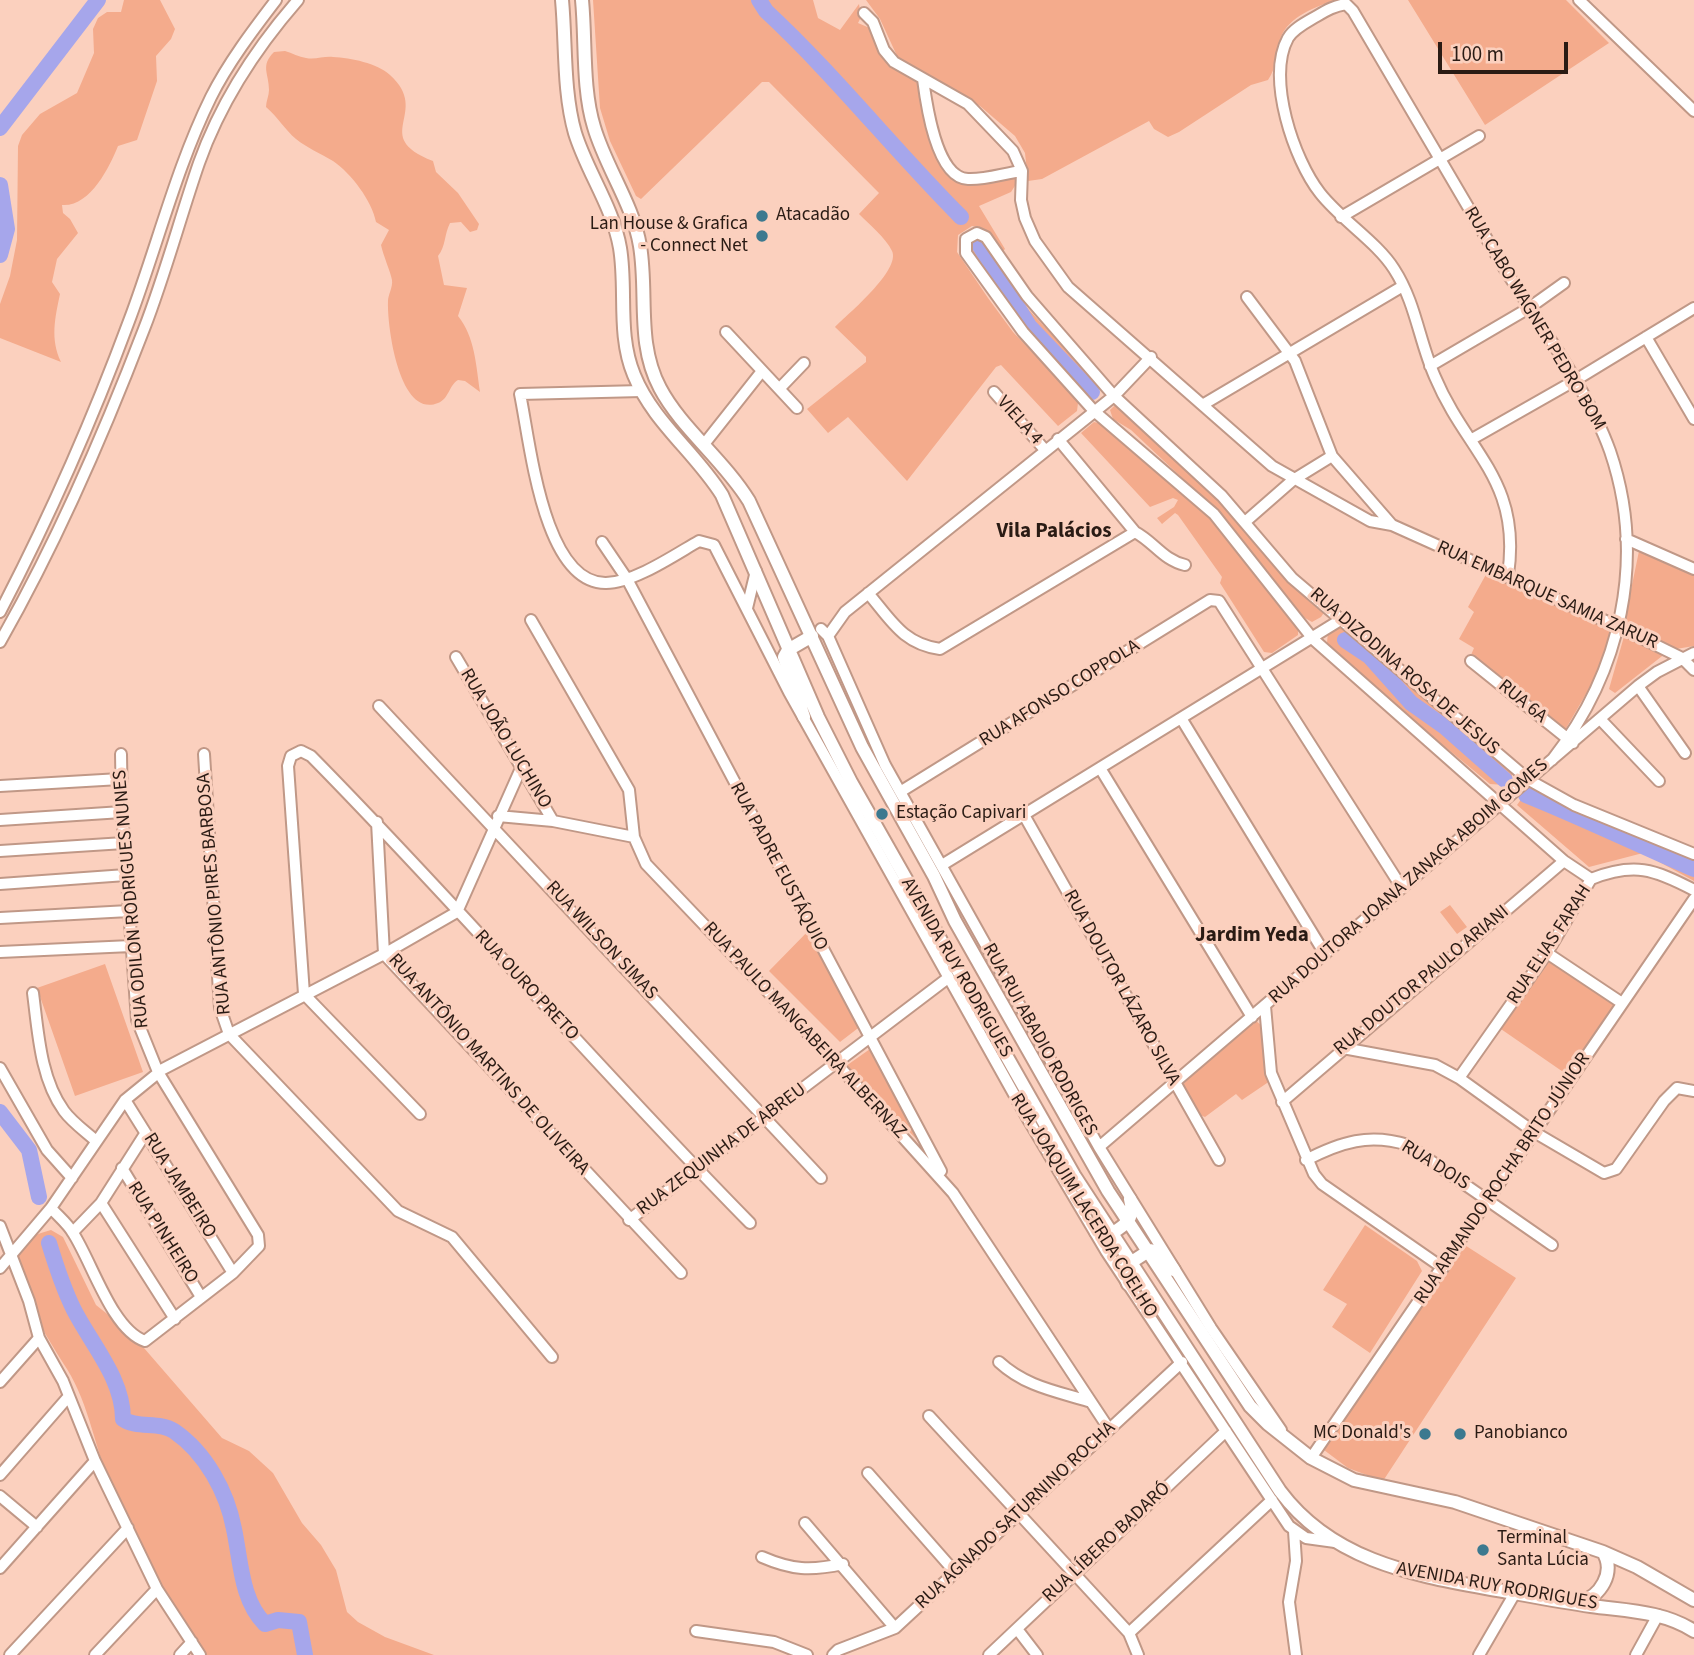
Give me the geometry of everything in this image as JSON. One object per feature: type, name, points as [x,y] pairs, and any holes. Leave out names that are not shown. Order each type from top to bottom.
[{"type":"main road","name":"AVENIDA RUY RODRIGUES","points":[[562,0],[572,119],[620,246],[625,339],[633,374],[659,419],[713,481],[851,782],[1074,1175],[1280,1491],[1298,1513],[1335,1542],[1374,1562],[1409,1574],[1658,1615],[1694,1631]]},
{"type":"main road","name":"AVENIDA RUY RODRIGUES","points":[[582,0],[591,117],[637,232],[649,361],[667,399],[734,478],[759,519],[820,634],[862,747],[934,876],[955,921],[1074,1134],[1146,1251],[1250,1406],[1311,1458],[1374,1486],[1455,1502],[1603,1552],[1690,1595]]},
{"type":"main road","points":[[804,718],[784,656],[789,650],[820,634]]},
{"type":"main road","points":[[1096,1232],[1111,1234],[1129,1223],[1133,1214],[1130,1199]]},
{"type":"main road","points":[[1128,1284],[1125,1272],[1130,1261],[1146,1251],[1159,1251],[1174,1270]]},
{"type":"main road","points":[[1576,1603],[1595,1597],[1600,1591],[1607,1565],[1603,1552]]},
{"type":"street","points":[[0,612],[42,532],[91,420],[165,224],[186,156],[213,94],[276,0]]},
{"type":"street","points":[[0,642],[56,537],[105,426],[145,327],[200,160],[227,102],[279,22],[298,0]]},
{"type":"street","points":[[1579,0],[1688,99],[1694,111]]},
{"type":"street","name":"RUA CABO WAGNER PEDRO BOM","points":[[1341,217],[1305,170],[1293,142],[1280,84],[1282,52],[1293,31],[1335,6],[1346,4],[1353,11],[1574,381],[1610,450],[1625,515],[1627,567],[1619,627],[1607,668],[1570,741]]},
{"type":"street","points":[[864,13],[873,22],[884,50],[894,62],[968,104],[1013,151],[1022,172],[965,180],[956,174],[932,133],[923,79]]},
{"type":"street","points":[[265,15],[279,22]]},
{"type":"street","points":[[213,94],[227,102]]},
{"type":"street","points":[[1479,136],[1341,217],[1393,267],[1414,307],[1430,366],[1451,410],[1493,473],[1502,498],[1511,550],[1507,575]]},
{"type":"street","name":"RUA EMBARQUE SAMIA ZARUR","points":[[1022,172],[1020,200],[1035,241],[1068,287],[1151,357],[1272,466],[1370,521],[1394,526],[1507,575],[1682,658],[1694,670]]},
{"type":"street","name":"RUA DIZODINA ROSA DE JESUS","points":[[1094,411],[1023,332],[966,253],[966,239],[977,233],[986,237],[1027,296],[1114,396],[1222,496],[1292,578],[1529,780],[1574,805],[1694,854]]},
{"type":"street","points":[[1430,366],[1529,308],[1564,283]]},
{"type":"street","points":[[1204,404],[1402,286]]},
{"type":"street","points":[[1247,296],[1290,353],[1332,456],[1394,526]]},
{"type":"street","points":[[1472,439],[1694,308]]},
{"type":"street","points":[[726,332],[797,408]]},
{"type":"street","points":[[1646,337],[1694,419]]},
{"type":"street","points":[[820,634],[1114,396],[1151,357]]},
{"type":"street","points":[[780,388],[804,363]]},
{"type":"street","points":[[705,443],[762,371]]},
{"type":"street","points":[[627,579],[606,583],[584,578],[565,561],[550,532],[520,394],[642,391]]},
{"type":"street","name":"VIELA 4","points":[[994,393],[1045,450]]},
{"type":"street","points":[[1094,411],[1214,514],[1313,639],[1564,861],[1591,880]]},
{"type":"street","points":[[1058,439],[1135,532],[1147,538],[1164,557],[1185,565]]},
{"type":"street","points":[[1245,522],[1293,480],[1332,456]]},
{"type":"street","points":[[868,593],[907,639],[924,647],[940,649],[1135,532]]},
{"type":"street","points":[[1626,539],[1694,569]]},
{"type":"street","name":"RUA JOAQUIM LACERDA COELHO","points":[[627,579],[699,541],[714,545],[804,718],[948,978],[1096,1232],[1294,1531]]},
{"type":"street","name":"RUA PADRE EUSTÁQUIO","points":[[602,542],[627,579],[953,1193]]},
{"type":"street","points":[[747,608],[755,571]]},
{"type":"street","name":"RUA AFONSO COPPOLA","points":[[901,792],[1210,600],[1219,601],[1264,667]]},
{"type":"street","points":[[942,865],[1342,619]]},
{"type":"street","name":"RUA PAULO MANGABEIRA ALBERNAZ","points":[[531,620],[629,790],[634,837],[646,864],[837,1064],[953,1193],[1109,1429]]},
{"type":"street","name":"RUA RUI ABADIO RODRIGES","points":[[820,634],[870,735],[1099,1147],[1174,1270],[1285,1435]]},
{"type":"street","name":"RUA DOUTORA JOANA ZANAGA ABOIM GOMES","points":[[1099,1147],[1529,780],[1570,741],[1638,686],[1694,653]]},
{"type":"street","name":"RUA JOÃO LUCHINO","points":[[456,657],[553,821]]},
{"type":"street","name":"RUA 6A","points":[[1471,661],[1570,741]]},
{"type":"street","points":[[1264,667],[1402,888]]},
{"type":"street","points":[[1638,686],[1685,753]]},
{"type":"street","name":"RUA WILSON SIMAS","points":[[379,706],[496,820],[821,1178]]},
{"type":"street","points":[[1181,718],[1325,954]]},
{"type":"street","points":[[1600,719],[1659,781]]},
{"type":"street","name":"RUA OURO PRETO","points":[[304,994],[288,766],[291,756],[301,751],[311,756],[377,822],[457,912],[750,1223]]},
{"type":"street","name":"RUA ODILON RODRIGUES NUNES","points":[[121,754],[120,779],[137,1020],[158,1073],[258,1235],[259,1246],[233,1273]]},
{"type":"street","name":"RUA ANTÔNIO PIRES BARBOSA","points":[[204,754],[220,1008],[229,1034],[398,1211],[446,1232],[458,1242],[551,1357]]},
{"type":"street","points":[[0,1268],[51,1208],[125,1100],[158,1073],[384,954],[457,912],[522,766]]},
{"type":"street","points":[[1100,768],[1252,1017]]},
{"type":"street","points":[[0,786],[120,779]]},
{"type":"street","points":[[0,820],[122,812]]},
{"type":"street","name":"RUA DOUTOR LÁZARO SILVA","points":[[1024,815],[1219,1160]]},
{"type":"street","points":[[496,820],[553,821],[634,837]]},
{"type":"street","name":"RUA ANTÔNIO MARTINS DE OLIVEIRA","points":[[377,822],[384,954],[681,1273]]},
{"type":"street","points":[[0,851],[124,843]]},
{"type":"street","name":"RUA DOUTOR PAULO ARIANI","points":[[1282,1102],[1564,861]]},
{"type":"street","name":"RUA ELIAS FARAH","points":[[1460,1078],[1547,953],[1591,880],[1633,867],[1672,878],[1694,890]]},
{"type":"street","points":[[0,884],[126,875]]},
{"type":"street","name":"RUA ARMANDO ROCHA BRITO JÚNIOR","points":[[1311,1458],[1694,899]]},
{"type":"street","points":[[0,918],[129,911]]},
{"type":"street","points":[[0,952],[131,946]]},
{"type":"street","points":[[1547,953],[1622,1003]]},
{"type":"street","name":"RUA ZEQUINHA DE ABREU","points":[[629,1220],[948,978]]},
{"type":"street","points":[[33,993],[40,1049],[51,1085],[64,1111],[96,1141]]},
{"type":"street","points":[[304,994],[420,1114]]},
{"type":"street","points":[[1265,1006],[1272,1073],[1306,1160],[1322,1184],[1443,1269]]},
{"type":"street","points":[[1343,1048],[1420,1060],[1460,1078],[1534,1132],[1604,1173],[1616,1168],[1677,1088],[1694,1091]]},
{"type":"street","points":[[0,1068],[47,1150],[72,1178]]},
{"type":"street","name":"RUA JAMBEIRO","points":[[125,1100],[233,1273]]},
{"type":"street","points":[[73,1232],[101,1203],[145,1134]]},
{"type":"street","name":"RUA DOIS","points":[[1306,1160],[1343,1143],[1385,1138],[1424,1155],[1552,1245]]},
{"type":"street","name":"RUA PINHEIRO","points":[[122,1168],[201,1297]]},
{"type":"street","points":[[101,1203],[174,1319]]},
{"type":"street","points":[[51,1208],[73,1232],[121,1323],[133,1337],[145,1341],[233,1273]]},
{"type":"street","points":[[0,1226],[39,1338],[69,1396],[95,1461],[157,1589],[200,1655]]},
{"type":"street","points":[[0,1382],[39,1338]]},
{"type":"street","points":[[999,1362],[1016,1377],[1035,1386],[1088,1401]]},
{"type":"street","name":"RUA AGNADO SATURNINO ROCHA","points":[[836,1653],[895,1628],[1182,1362]]},
{"type":"street","points":[[0,1475],[69,1396]]},
{"type":"street","points":[[929,1416],[1129,1633],[1138,1655]]},
{"type":"street","name":"RUA LÍBERO BADARÓ","points":[[989,1655],[1226,1431]]},
{"type":"street","points":[[0,1568],[95,1461]]},
{"type":"street","points":[[868,1473],[955,1572]]},
{"type":"street","points":[[0,1496],[37,1527]]},
{"type":"street","points":[[1129,1633],[1272,1500]]},
{"type":"street","points":[[805,1523],[843,1564],[895,1628]]},
{"type":"street","points":[[10,1655],[128,1528]]},
{"type":"street","points":[[1296,1655],[1289,1602],[1296,1561],[1294,1531],[1316,1541],[1335,1542]]},
{"type":"street","points":[[1296,1561],[1316,1541]]},
{"type":"street","points":[[762,1557],[790,1569],[821,1569],[843,1564]]},
{"type":"street","points":[[95,1655],[157,1589]]},
{"type":"street","points":[[1479,1655],[1514,1593]]},
{"type":"street","points":[[1636,1655],[1658,1615]]},
{"type":"street","points":[[1017,1629],[1037,1655]]},
{"type":"street","points":[[696,1631],[774,1642],[807,1655]]},
{"type":"street","points":[[180,1655],[191,1642]]},
{"type":"shaded area","points":[[124,0],[160,0],[175,29],[171,39],[156,56],[157,81],[137,140],[118,146],[104,175],[90,193],[72,204],[62,205],[63,213],[78,233],[57,259],[52,282],[60,294],[55,320],[55,345],[61,362],[0,338],[0,304],[10,276],[17,240],[18,146],[22,135],[40,114],[77,93],[94,53],[93,29],[98,18],[107,12],[121,12]]},
{"type":"shaded area","points":[[593,0],[813,0],[818,18],[840,30],[859,4],[861,17],[858,23],[872,29],[896,69],[919,84],[927,126],[943,164],[964,184],[1010,175],[1018,181],[1011,192],[979,206],[1005,249],[1002,252],[987,232],[972,226],[958,235],[957,252],[1013,332],[1075,397],[1078,403],[1077,411],[1058,426],[1001,365],[996,367],[907,481],[848,417],[828,433],[807,409],[866,362],[866,357],[835,327],[881,280],[893,259],[886,241],[859,214],[879,193],[769,82],[762,82],[641,199],[636,196],[610,141],[600,108]]},
{"type":"shaded area","points":[[866,0],[1336,0],[1312,9],[1290,24],[1281,37],[1275,65],[1268,80],[1251,85],[1168,137],[1154,129],[1149,121],[1042,179],[1028,181],[1025,153],[1015,136],[980,106],[898,58],[880,19]]},
{"type":"shaded area","points":[[1408,0],[1566,0],[1609,43],[1485,125]]},
{"type":"shaded area","points":[[285,51],[301,57],[356,60],[378,67],[390,75],[401,89],[405,101],[402,133],[405,142],[414,152],[433,161],[436,172],[458,193],[479,224],[477,230],[470,232],[461,222],[450,223],[438,256],[444,285],[467,288],[458,316],[471,342],[480,392],[465,381],[458,380],[442,401],[425,404],[414,397],[405,384],[393,348],[388,313],[392,280],[381,245],[389,230],[376,222],[360,188],[347,173],[333,161],[296,139],[266,107],[269,90],[267,61],[274,52]]},
{"type":"shaded area","points":[[980,242],[1029,310],[1101,387],[1091,398],[998,291],[970,252],[974,244]]},
{"type":"shaded area","points":[[1116,404],[1217,495],[1325,611],[1321,617],[1312,622],[1305,618],[1214,508],[1131,430],[1113,419],[1110,410]]},
{"type":"shaded area","points":[[1094,422],[1102,424],[1204,511],[1298,626],[1298,635],[1272,653],[1264,652],[1220,583],[1222,577],[1178,515],[1175,513],[1162,524],[1157,518],[1174,507],[1178,500],[1173,498],[1150,507],[1081,433]]},
{"type":"shaded area","points":[[1639,551],[1694,575],[1694,646],[1676,649],[1626,626],[1625,619]]},
{"type":"shaded area","points":[[1489,569],[1617,628],[1590,687],[1561,737],[1468,662],[1474,648],[1459,639],[1474,612],[1468,607]]},
{"type":"shaded area","points":[[1342,625],[1512,772],[1512,779],[1505,785],[1490,784],[1380,693],[1327,643],[1328,632]]},
{"type":"shaded area","points":[[1625,633],[1666,653],[1615,693],[1609,689]]},
{"type":"shaded area","points":[[1535,788],[1694,859],[1694,881],[1643,853],[1589,867],[1517,805],[1527,791]]},
{"type":"shaded area","points":[[1450,905],[1467,927],[1457,934],[1440,912]]},
{"type":"shaded area","points":[[812,927],[866,1022],[840,1042],[769,971]]},
{"type":"shaded area","points":[[1546,956],[1618,1005],[1569,1076],[1498,1027]]},
{"type":"shaded area","points":[[105,964],[143,1072],[75,1096],[37,988]]},
{"type":"shaded area","points":[[1255,1020],[1262,1026],[1270,1081],[1242,1100],[1236,1094],[1205,1117],[1200,1115],[1184,1090],[1184,1083]]},
{"type":"shaded area","points":[[870,1049],[924,1147],[846,1066]]},
{"type":"shaded area","points":[[1365,1225],[1417,1261],[1422,1271],[1370,1353],[1332,1327],[1347,1304],[1323,1290]]},
{"type":"shaded area","points":[[51,1230],[63,1237],[96,1305],[131,1333],[222,1438],[249,1451],[273,1473],[302,1523],[321,1545],[336,1570],[347,1612],[358,1622],[385,1637],[434,1655],[196,1655],[121,1509],[75,1383],[23,1289],[17,1264],[19,1250],[32,1237]]},
{"type":"shaded area","points":[[1460,1242],[1516,1278],[1383,1481],[1348,1468],[1320,1447]]},
{"type":"waterway","points":[[0,128],[98,0]]},
{"type":"waterway","points":[[759,0],[766,11],[817,61],[961,217]]},
{"type":"waterway","points":[[0,185],[7,229],[0,255]]},
{"type":"waterway","points":[[977,241],[1029,326],[1092,392]]},
{"type":"waterway","points":[[1345,640],[1369,656],[1411,703],[1445,727],[1505,780]]},
{"type":"waterway","points":[[1526,795],[1694,869]]},
{"type":"waterway","points":[[0,1112],[29,1150],[39,1197]]},
{"type":"waterway","points":[[49,1243],[70,1302],[118,1390],[123,1419],[135,1424],[168,1428],[196,1450],[213,1474],[226,1501],[243,1580],[251,1604],[265,1624],[278,1620],[299,1622],[305,1655]]},
{"type":"place","name":"Atacadão","points":[[762,216]]},
{"type":"place","name":"Lan House & Grafica - Connect Net","points":[[762,236]]},
{"type":"place","name":"Estação Capivari","points":[[882,814]]},
{"type":"place","name":"MC Donald's","points":[[1425,1434]]},
{"type":"place","name":"Panobianco","points":[[1460,1434]]},
{"type":"place","name":"Terminal Santa Lúcia","points":[[1483,1550]]},
{"type":"district","name":"Vila Palácios","points":[[1054,532]]},
{"type":"district","name":"Jardim Yeda","points":[[1252,936]]}]
